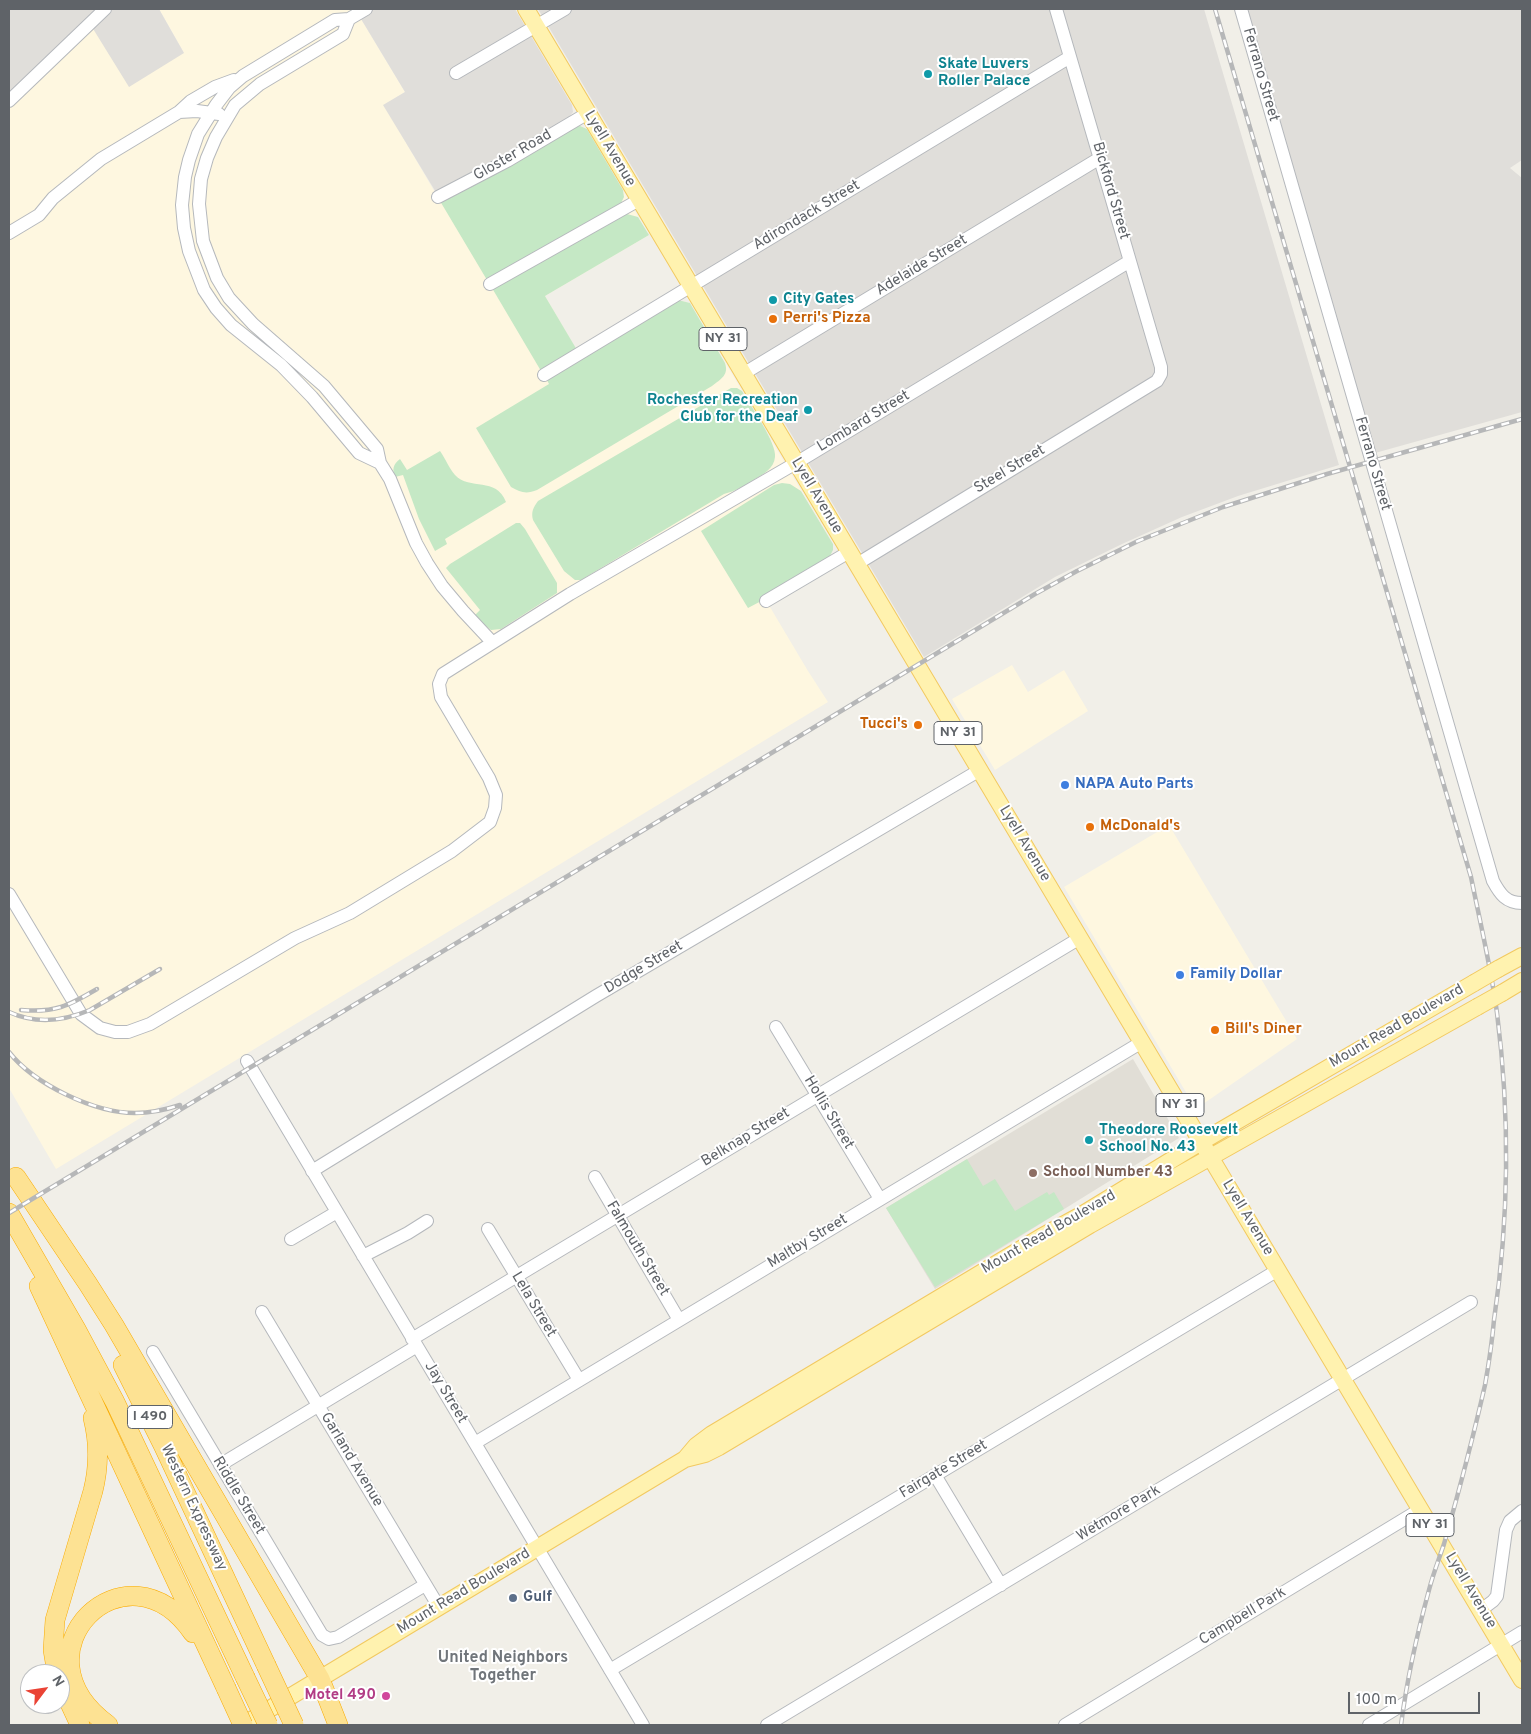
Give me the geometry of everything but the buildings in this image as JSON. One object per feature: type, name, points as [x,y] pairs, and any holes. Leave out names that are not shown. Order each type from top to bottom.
[{"type":"highway","name":"Western Expressway","points":[[12,1171],[81,1288],[135,1388],[294,1725]]},
{"type":"highway","points":[[12,1171],[109,1318],[320,1679],[338,1725]]},
{"type":"highway","name":"Western Expressway","points":[[9,1213],[76,1329],[115,1402],[268,1725]]},
{"type":"highway","points":[[9,1222],[243,1725]]},
{"type":"highway","points":[[55,1664],[53,1650],[55,1620],[93,1492],[98,1464],[94,1422],[77,1366]]},
{"type":"highway","points":[[108,1725],[81,1698],[73,1681],[69,1661],[72,1640],[82,1622],[95,1609],[111,1600],[130,1596],[143,1597],[172,1609],[192,1631],[226,1688]]},
{"type":"highway","points":[[70,1704],[80,1725]]},
{"type":"main road","name":"Lyell Avenue","points":[[526,9],[1522,1680]]},
{"type":"main road","name":"Mount Read Boulevard","points":[[685,1459],[696,1446],[712,1434],[1041,1237],[1522,956]]},
{"type":"main road","name":"Mount Read Boulevard","points":[[243,1725],[685,1459],[719,1448],[1090,1224],[1522,981]]},
{"type":"street","points":[[9,101],[104,9]]},
{"type":"street","points":[[366,9],[349,19],[335,20],[243,76],[229,88],[198,134],[189,160],[182,205],[189,251],[204,290],[216,308],[231,325],[281,366],[312,397],[359,453],[380,462]]},
{"type":"street","points":[[456,73],[566,9]]},
{"type":"street","name":"Bickford Street","points":[[1056,9],[1161,367],[1161,374]]},
{"type":"street","name":"Ferrano Street","points":[[1241,9],[1485,856],[1499,893],[1509,901],[1522,903]]},
{"type":"street","points":[[349,19],[343,34],[260,84],[235,106],[228,116],[216,137],[201,178],[199,204],[203,242],[217,278],[229,298],[253,324],[324,386],[377,449],[380,462],[390,479],[402,512],[427,563],[458,605],[492,642]]},
{"type":"street","name":"Adirondack Street","points":[[544,375],[1070,57]]},
{"type":"street","points":[[9,233],[39,215],[53,198],[101,159],[179,112],[191,101],[215,87],[243,76]]},
{"type":"street","points":[[179,112],[197,111],[228,116]]},
{"type":"street","name":"Gloster Road","points":[[438,197],[507,161],[588,113]]},
{"type":"street","name":"Adelaide Street","points":[[743,374],[1100,158]]},
{"type":"street","points":[[490,284],[639,200]]},
{"type":"street","name":"Lombard Street","points":[[9,894],[81,1014],[100,1028],[115,1032],[128,1032],[150,1024],[294,938],[350,913],[452,851],[490,822],[495,808],[496,795],[489,778],[441,697],[438,684],[443,674],[570,594],[796,463],[1130,261]]},
{"type":"street","name":"Steel Street","points":[[766,601],[853,558],[1156,381],[1161,374]]},
{"type":"street","name":"Dodge Street","points":[[312,1170],[590,1000],[980,770]]},
{"type":"street","name":"Belknap Street","points":[[220,1465],[318,1405],[516,1276],[1080,938]]},
{"type":"street","name":"Hollis Street","points":[[776,1027],[880,1199]]},
{"type":"street","name":"Maltby Street","points":[[474,1443],[1142,1042]]},
{"type":"street","name":"Jay Street","points":[[247,1061],[643,1725]]},
{"type":"street","name":"Falmouth Street","points":[[594,1177],[679,1320]]},
{"type":"street","points":[[291,1239],[337,1212]]},
{"type":"street","points":[[364,1256],[427,1221]]},
{"type":"street","name":"Lela Street","points":[[488,1229],[578,1380]]},
{"type":"street","name":"Fairgate Street","points":[[610,1670],[1278,1270]]},
{"type":"street","name":"Wetmore Park","points":[[767,1725],[1470,1302]]},
{"type":"street","name":"Garland Avenue","points":[[262,1312],[439,1607]]},
{"type":"street","name":"Riddle Street","points":[[152,1352],[318,1631],[326,1638]]},
{"type":"street","points":[[935,1475],[1000,1585]]},
{"type":"street","name":"Campbell Park","points":[[1065,1725],[1421,1509]]},
{"type":"street","points":[[1481,1610],[1497,1596],[1506,1530],[1510,1521],[1522,1511]]},
{"type":"street","name":"Mount Read Boulevard","points":[[326,1638],[338,1637],[425,1585]]},
{"type":"street","points":[[1369,1725],[1522,1632]]},
{"type":"shaded area","points":[[9,9],[159,9],[184,53],[129,87],[87,19],[9,94]]},
{"type":"shaded area","points":[[159,9],[355,9],[405,92],[384,105],[440,201],[580,126],[587,129],[649,235],[545,296],[582,359],[682,301],[690,303],[833,544],[830,556],[764,597],[828,702],[56,1169],[9,1088],[9,108],[92,27],[184,53]]},
{"type":"shaded area","points":[[355,9],[515,9],[572,105],[573,112],[568,118],[437,194],[383,105],[405,92]]},
{"type":"shaded area","points":[[538,9],[1204,9],[1339,465],[1238,496],[1182,517],[1122,544],[1055,577],[924,657]]},
{"type":"shaded area","points":[[1247,9],[1522,9],[1522,160],[1510,168],[1522,178],[1522,412],[1375,453]]},
{"type":"shaded area","points":[[1012,665],[1028,692],[1064,670],[1088,711],[995,770],[952,699]]},
{"type":"shaded area","points":[[1169,825],[1297,1039],[1203,1104],[1190,1099],[1064,887]]},
{"type":"shaded area","name":"School Number 43","points":[[1133,1059],[1179,1138],[935,1289],[886,1208]]},
{"type":"green space","points":[[580,126],[587,129],[623,190],[624,197],[621,203],[487,280],[440,201]]},
{"type":"green space","points":[[627,214],[638,217],[649,235],[545,296],[577,350],[541,371],[492,288]]},
{"type":"green space","points":[[677,301],[690,303],[725,363],[725,374],[712,386],[537,490],[524,492],[511,487],[476,428],[549,384],[547,380]]},
{"type":"green space","points":[[731,388],[737,388],[742,391],[768,434],[775,457],[771,467],[747,484],[724,494],[581,580],[575,580],[564,571],[533,520],[533,510],[538,501]]},
{"type":"green space","points":[[440,451],[455,475],[461,480],[496,489],[502,494],[506,502],[445,539],[447,544],[435,551],[419,519],[403,475],[395,477],[393,470],[400,459],[407,470]]},
{"type":"green space","points":[[790,484],[801,491],[833,544],[833,550],[830,556],[764,597],[765,599],[748,608],[701,531],[774,485]]},
{"type":"green space","points":[[516,523],[520,523],[525,529],[557,583],[557,593],[501,629],[491,630],[474,616],[480,610],[446,568]]},
{"type":"green space","points":[[967,1159],[983,1186],[995,1179],[1015,1211],[1047,1192],[1049,1195],[1054,1192],[1064,1209],[935,1287],[886,1208]]},
{"type":"railway","points":[[1215,9],[1471,877],[1497,1013],[1504,1090],[1506,1167],[1503,1244],[1489,1361],[1466,1465],[1420,1623],[1401,1725]]},
{"type":"railway","points":[[9,1213],[1035,594],[1077,571],[1138,541],[1223,507],[1327,474],[1522,419]]},
{"type":"railway","points":[[9,1012],[39,1020],[70,1017],[90,1010],[160,969]]},
{"type":"railway","points":[[21,1010],[33,1011],[61,1007],[97,989]]},
{"type":"railway","points":[[9,1052],[33,1075],[49,1085],[84,1102],[102,1108],[119,1112],[141,1113],[180,1105]]},
{"type":"place","name":"Skate Luvers Roller Palace","points":[[928,74]]},
{"type":"place","name":"City Gates","points":[[773,300]]},
{"type":"place","name":"Perri's Pizza","points":[[773,319]]},
{"type":"place","name":"Rochester Recreation Club for the Deaf","points":[[808,410]]},
{"type":"place","name":"Tucci's","points":[[918,725]]},
{"type":"place","name":"NAPA Auto Parts","points":[[1065,785]]},
{"type":"place","name":"McDonald's","points":[[1090,827]]},
{"type":"place","name":"Family Dollar","points":[[1180,975]]},
{"type":"place","name":"Bill's Diner","points":[[1215,1030]]},
{"type":"place","name":"Theodore Roosevelt School No. 43","points":[[1089,1140]]},
{"type":"place","name":"School Number 43","points":[[1033,1173]]},
{"type":"place","name":"Gulf","points":[[513,1598]]},
{"type":"place","name":"Motel 490","points":[[386,1696]]},
{"type":"district","name":"United Neighbors Together","points":[[503,1668]]}]
